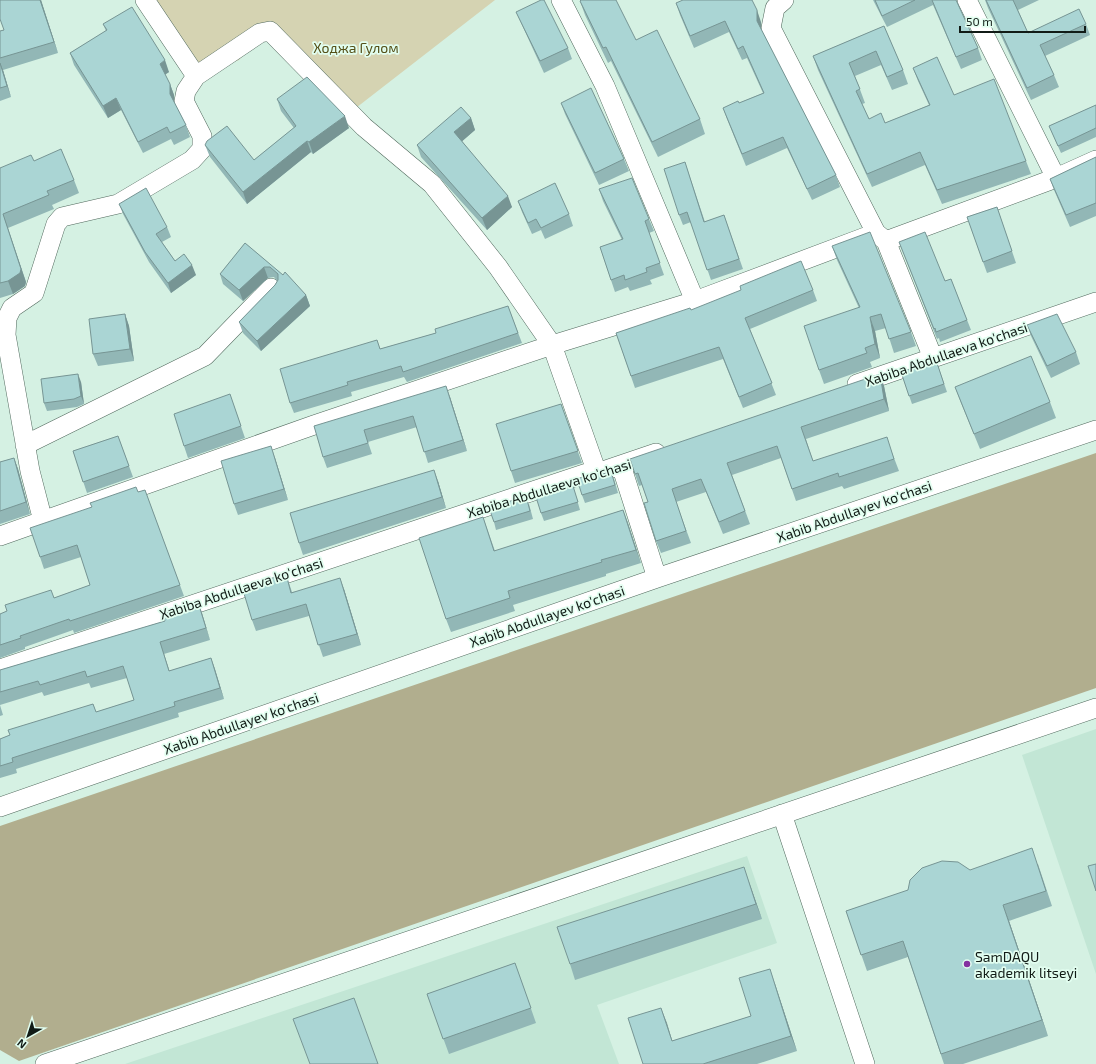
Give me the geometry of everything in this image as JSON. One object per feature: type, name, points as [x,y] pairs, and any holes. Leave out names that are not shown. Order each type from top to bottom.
[{"type":"street","points":[[145,0],[196,76]]},
{"type":"street","points":[[561,0],[605,86],[696,301]]},
{"type":"street","points":[[764,0],[773,17]]},
{"type":"street","points":[[784,0],[775,8],[772,28],[881,237],[933,358]]},
{"type":"street","points":[[967,0],[1056,178]]},
{"type":"street","points":[[43,521],[25,444],[6,335],[6,310],[34,293],[56,224],[62,218],[118,204],[192,160],[202,149],[202,136],[184,101],[186,91],[196,76],[260,33],[270,31],[277,36],[364,127],[432,184],[498,267],[552,345],[596,470]]},
{"type":"street","points":[[0,536],[307,428],[552,345],[696,301],[1056,178],[1096,160]]},
{"type":"street","points":[[25,444],[205,356],[271,288]]},
{"type":"street","name":"Xabiba Abdullaeva ko'chasi","points":[[843,389],[1096,302]]},
{"type":"street","name":"Xabib Abdullayev ko'chasi","points":[[0,807],[657,578],[1096,430]]},
{"type":"street","name":"Xabiba Abdullaeva ko'chasi","points":[[0,669],[596,470],[603,471],[621,466],[672,448]]},
{"type":"street","points":[[621,466],[657,578]]},
{"type":"street","points":[[45,1064],[1096,708]]},
{"type":"street","points":[[782,814],[865,1064]]},
{"type":"shaded area","points":[[1096,453],[1096,688],[19,1061],[0,1050],[0,826]]},
{"type":"shaded area","points":[[1096,729],[1096,974],[1022,755]]},
{"type":"shaded area","points":[[747,856],[777,943],[597,1005],[619,1064],[125,1064]]},
{"type":"green space","name":"Ходжа Гулом","points":[[146,0],[495,0],[352,111],[270,25],[239,60],[196,76]]},
{"type":"building","points":[[0,0],[40,0],[54,42],[0,58],[0,31],[4,30],[0,19]]},
{"type":"building","points":[[544,0],[568,48],[540,61],[516,12]]},
{"type":"building","points":[[616,0],[636,40],[657,30],[700,119],[652,142],[606,47],[603,48],[580,1]]},
{"type":"building","points":[[683,0],[752,0],[757,10],[757,21],[836,175],[807,189],[783,137],[742,154],[723,108],[738,101],[739,103],[764,93],[743,46],[738,49],[725,21],[690,36],[676,3]]},
{"type":"building","points":[[875,0],[915,0],[882,16]]},
{"type":"building","points":[[932,0],[956,0],[978,48],[956,57]]},
{"type":"building","points":[[986,0],[1013,0],[1028,33],[1079,9],[1086,24],[1040,45],[1054,75],[1027,88]]},
{"type":"building","points":[[132,7],[165,60],[160,64],[170,84],[170,94],[186,125],[170,133],[167,127],[138,142],[116,98],[103,106],[70,53],[107,30],[103,24]]},
{"type":"building","points":[[884,26],[903,70],[887,77],[876,51],[849,63],[860,89],[856,91],[869,119],[881,113],[885,123],[930,105],[913,68],[937,57],[954,95],[994,79],[1026,161],[937,190],[920,152],[867,174],[813,56]]},
{"type":"building","points":[[0,63],[7,86],[0,88]]},
{"type":"building","points":[[307,77],[345,116],[309,142],[307,141],[243,192],[205,145],[207,141],[227,126],[254,160],[296,126],[277,99]]},
{"type":"building","points":[[591,88],[624,159],[595,173],[561,103]]},
{"type":"building","points":[[1096,105],[1096,128],[1058,146],[1049,126]]},
{"type":"building","points":[[461,107],[471,118],[454,132],[508,196],[482,218],[417,145]]},
{"type":"building","points":[[61,149],[74,180],[47,191],[49,195],[3,214],[21,269],[20,273],[8,281],[0,283],[0,168],[31,155],[34,161]]},
{"type":"building","points":[[1096,157],[1096,203],[1066,215],[1050,179]]},
{"type":"building","points":[[685,162],[704,222],[724,215],[739,259],[707,270],[687,212],[679,215],[664,169]]},
{"type":"building","points":[[632,178],[649,219],[645,221],[660,263],[646,268],[647,272],[625,280],[624,275],[611,280],[600,247],[623,239],[599,189]]},
{"type":"building","points":[[555,183],[569,214],[541,228],[536,219],[528,223],[518,201]]},
{"type":"building","points":[[146,188],[167,227],[156,234],[175,261],[184,254],[192,265],[168,283],[145,252],[119,204]]},
{"type":"building","points":[[997,207],[1012,251],[983,262],[967,217]]},
{"type":"building","points":[[870,232],[911,332],[889,339],[881,314],[870,317],[875,344],[865,348],[867,353],[819,370],[804,326],[860,307],[832,246]]},
{"type":"building","points":[[925,232],[945,281],[951,279],[967,320],[936,332],[899,242]]},
{"type":"building","points":[[245,243],[283,275],[285,272],[306,295],[257,341],[239,322],[275,285],[278,280],[278,274],[270,267],[264,267],[239,290],[220,274]]},
{"type":"building","points":[[801,261],[813,290],[745,318],[772,383],[739,397],[719,347],[631,376],[616,333],[690,308],[691,310],[741,290],[740,286]]},
{"type":"building","points":[[508,306],[518,333],[403,372],[401,366],[347,382],[348,385],[290,403],[280,369],[377,340],[380,349],[436,333],[435,329]]},
{"type":"building","points":[[125,314],[130,349],[93,354],[89,319]]},
{"type":"building","points":[[1057,314],[1076,352],[1047,366],[1027,325]]},
{"type":"building","points":[[1031,356],[1050,402],[974,434],[955,387]]},
{"type":"building","points":[[936,360],[944,384],[909,396],[901,372]]},
{"type":"building","points":[[78,374],[81,396],[74,399],[44,403],[41,379]]},
{"type":"building","points":[[880,374],[884,399],[801,427],[813,461],[887,437],[894,459],[839,477],[838,473],[792,489],[777,446],[727,463],[745,511],[719,522],[701,479],[672,489],[686,531],[656,541],[644,503],[648,502],[638,473],[635,474],[630,459]]},
{"type":"building","points":[[446,386],[463,440],[424,452],[413,416],[364,430],[368,443],[323,457],[314,426]]},
{"type":"building","points":[[230,394],[241,426],[184,446],[174,414]]},
{"type":"building","points":[[561,404],[578,451],[511,471],[496,424]]},
{"type":"building","points":[[118,436],[129,466],[83,482],[73,451]]},
{"type":"building","points":[[271,446],[284,489],[234,504],[221,461]]},
{"type":"building","points":[[14,458],[26,502],[0,511],[0,462]]},
{"type":"building","points":[[434,470],[442,497],[299,543],[290,513]]},
{"type":"building","points":[[611,471],[615,485],[582,495],[577,479],[594,473],[603,474]]},
{"type":"building","points":[[573,486],[578,502],[541,513],[536,497]]},
{"type":"building","points":[[136,487],[138,492],[145,490],[180,585],[70,621],[69,619],[20,636],[21,638],[0,645],[0,614],[7,611],[5,605],[51,590],[54,598],[90,585],[77,545],[40,557],[30,528],[92,507],[90,503]]},
{"type":"building","points":[[526,496],[530,511],[494,522],[489,508]]},
{"type":"building","points":[[623,510],[636,550],[508,591],[510,598],[446,619],[419,538],[483,517],[494,551]]},
{"type":"building","points":[[286,574],[291,593],[340,578],[357,634],[318,645],[306,604],[252,620],[242,587]]},
{"type":"building","points":[[198,602],[206,628],[160,642],[169,671],[211,658],[220,688],[174,702],[175,706],[12,758],[13,762],[0,766],[0,739],[10,735],[8,730],[93,704],[96,712],[134,700],[123,666],[87,677],[85,671],[40,685],[38,681],[0,692],[0,670],[165,621],[163,614]]},
{"type":"building","name":"SamDAQU akademik litseyi","points":[[1032,848],[1046,891],[1003,905],[1042,1020],[941,1054],[903,941],[861,955],[846,911],[908,890],[910,880],[922,868],[942,861],[958,862],[970,870]]},
{"type":"building","points":[[1096,864],[1096,891],[1088,866]]},
{"type":"building","points":[[744,867],[756,904],[570,964],[557,927]]},
{"type":"building","points":[[515,963],[531,1008],[443,1039],[427,994]]},
{"type":"building","points":[[770,969],[791,1036],[703,1064],[643,1064],[628,1018],[661,1008],[672,1041],[751,1016],[739,978]]},
{"type":"building","points":[[354,998],[378,1064],[310,1064],[293,1019]]},
{"type":"place","name":"SamDAQU akademik litseyi","points":[[967,964]]}]
